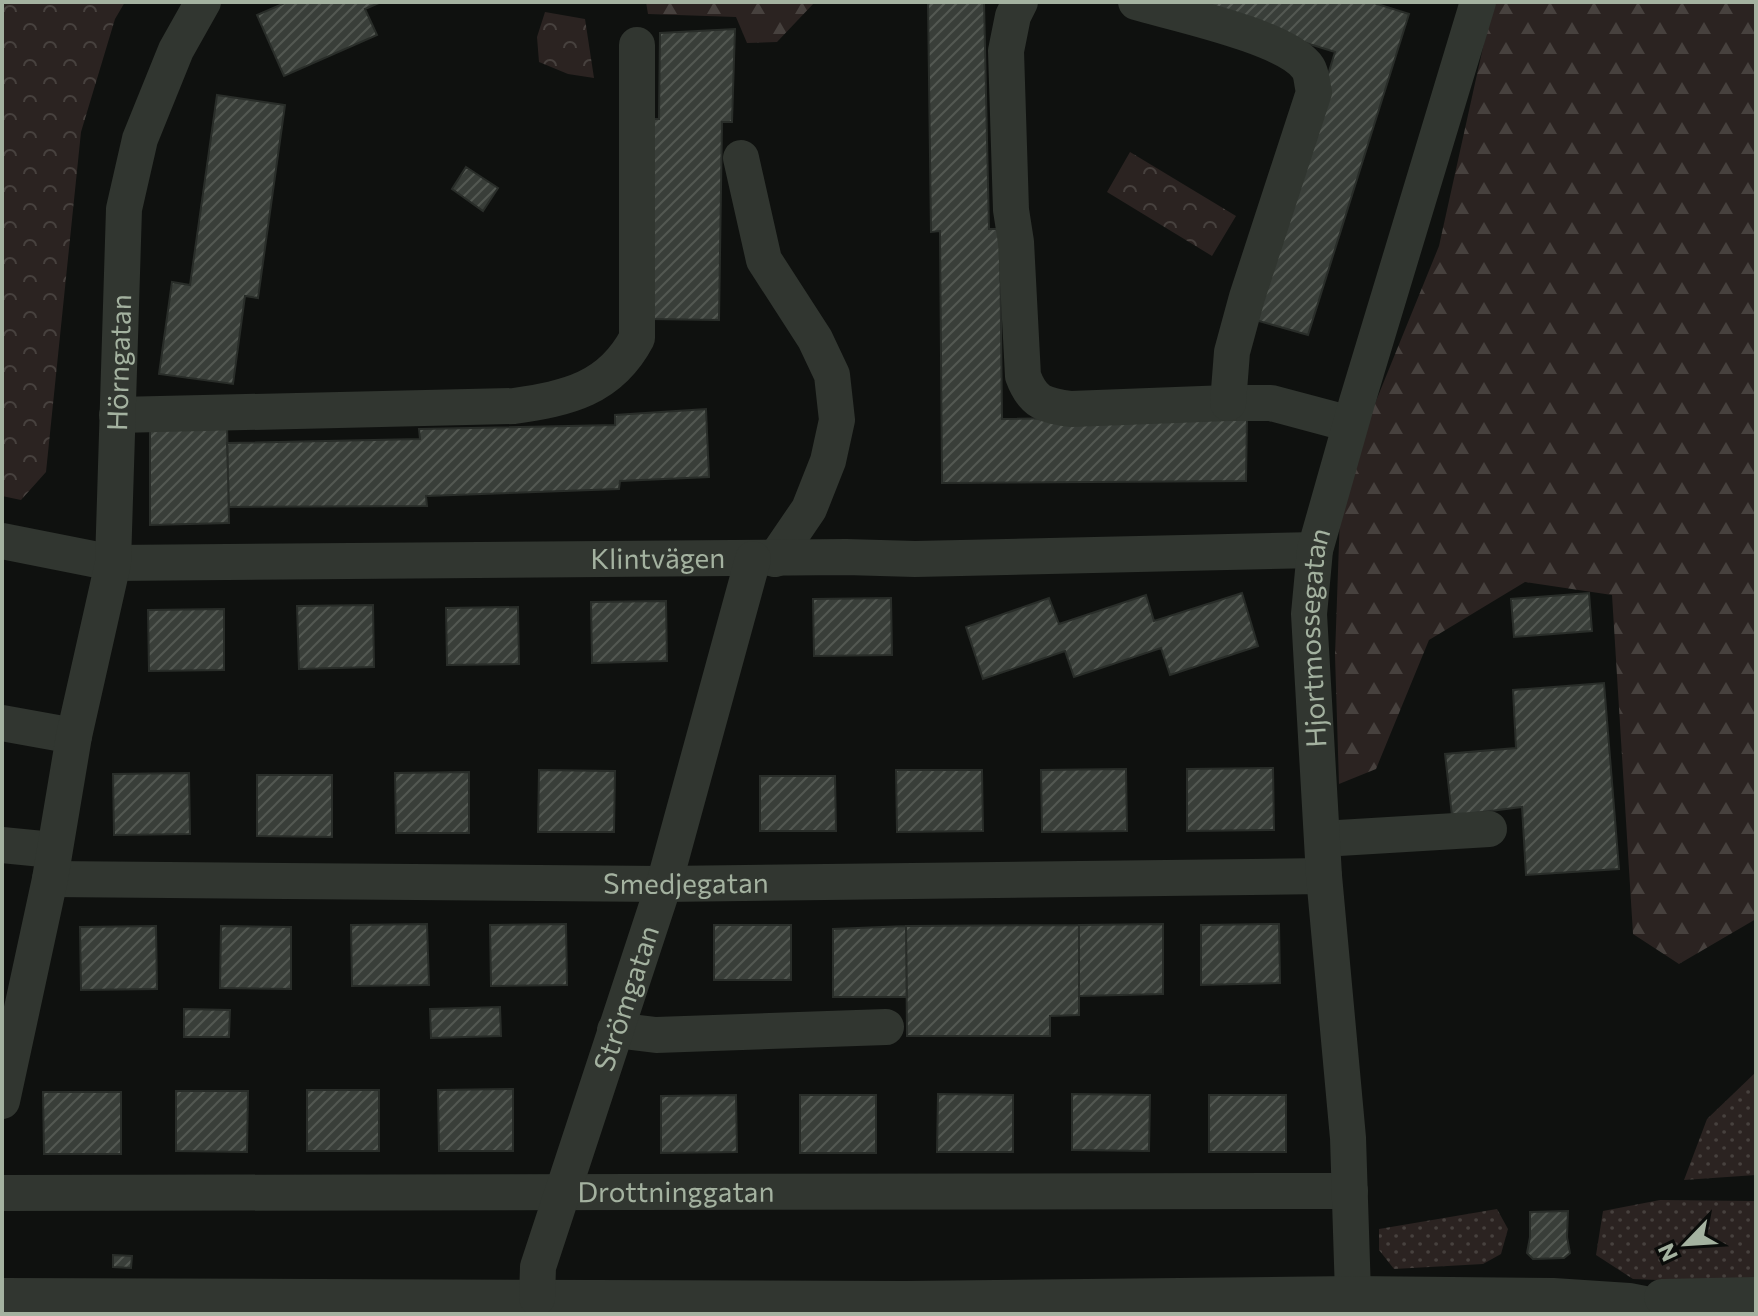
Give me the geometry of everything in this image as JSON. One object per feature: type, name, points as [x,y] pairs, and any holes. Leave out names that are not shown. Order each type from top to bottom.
[{"type":"street","name":"Hörngatan","points":[[2,1101],[74,736],[113,563],[124,209],[140,139],[176,50],[203,2]]},
{"type":"street","points":[[1020,2],[1013,16],[1006,51],[1011,210],[1016,242],[1023,376],[1030,394],[1047,406],[1071,409],[1271,403],[1350,424]]},
{"type":"street","points":[[1136,2],[1254,36],[1288,51],[1308,68],[1314,92],[1247,297],[1232,352],[1228,403]]},
{"type":"street","name":"Hjortmossegatan","points":[[1353,1294],[1348,1138],[1324,876],[1309,614],[1315,550],[1471,4]]},
{"type":"street","points":[[117,415],[514,406],[554,400],[606,378],[627,358],[637,338],[637,45]]},
{"type":"street","name":"Strömgatan","points":[[537,1298],[538,1267],[561,1192],[664,884],[764,559],[809,509],[828,461],[837,420],[832,375],[815,339],[764,260],[741,158]]},
{"type":"street","name":"Klintvägen","points":[[2,541],[113,563],[915,559],[1315,550]]},
{"type":"street","points":[[2,723],[74,736]]},
{"type":"street","points":[[1322,839],[1489,829]]},
{"type":"street","name":"Smedjegatan","points":[[2,845],[51,864],[664,884],[1324,876]]},
{"type":"street","points":[[615,1030],[656,1035],[886,1027]]},
{"type":"street","name":"Drottninggatan","points":[[2,1193],[1350,1191]]},
{"type":"street","points":[[2,1296],[482,1306],[537,1298],[905,1307],[1068,1306],[1353,1294],[1553,1296],[1629,1301],[1695,1314]]},
{"type":"street","points":[[1629,1301],[1678,1295],[1756,1295]]},
{"type":"green space","points":[[2,2],[125,2],[115,19],[81,132],[46,472],[21,500],[2,496]]},
{"type":"green space","points":[[646,2],[815,2],[777,42],[747,43],[736,17],[648,14]]},
{"type":"green space","points":[[1493,2],[1756,2],[1756,919],[1679,964],[1633,934],[1612,595],[1525,582],[1429,640],[1376,769],[1339,784],[1335,655],[1341,487],[1439,246]]},
{"type":"green space","points":[[545,12],[585,19],[594,78],[568,74],[539,62],[537,37]]},
{"type":"green space","points":[[1130,152],[1236,216],[1212,256],[1107,192]]},
{"type":"green space","points":[[1756,1072],[1756,1175],[1684,1180],[1707,1119]]},
{"type":"green space","points":[[1660,1200],[1756,1201],[1756,1281],[1633,1279],[1596,1255],[1603,1211]]},
{"type":"green space","points":[[1497,1209],[1508,1229],[1501,1254],[1483,1264],[1394,1269],[1379,1250],[1379,1229]]},
{"type":"building","points":[[287,2],[381,2],[365,9],[377,35],[284,76],[257,15]]},
{"type":"building","points":[[928,2],[984,2],[989,229],[1000,229],[1002,419],[1247,416],[1246,481],[942,483],[940,231],[931,232]]},
{"type":"building","points":[[1175,2],[1371,2],[1409,14],[1308,335],[1252,319],[1335,52]]},
{"type":"building","points":[[735,29],[732,122],[722,122],[719,320],[649,319],[650,119],[659,119],[660,33]]},
{"type":"building","points":[[217,95],[285,105],[258,298],[245,296],[233,384],[159,374],[172,282],[190,285]]},
{"type":"building","points":[[466,167],[498,188],[483,211],[452,189]]},
{"type":"building","points":[[706,409],[709,477],[620,481],[619,489],[426,496],[427,506],[229,507],[227,443],[420,439],[419,429],[615,425],[615,415]]},
{"type":"building","points":[[150,423],[227,423],[229,523],[150,525]]},
{"type":"building","points":[[1242,593],[1258,646],[1170,675],[1161,648],[1074,677],[1065,651],[983,679],[966,627],[1049,598],[1059,624],[1146,595],[1154,621]]},
{"type":"building","points":[[1589,593],[1592,631],[1514,637],[1511,599]]},
{"type":"building","points":[[891,598],[892,655],[814,656],[813,599]]},
{"type":"building","points":[[666,601],[667,661],[592,663],[591,602]]},
{"type":"building","points":[[373,605],[374,667],[299,669],[297,606]]},
{"type":"building","points":[[518,607],[519,664],[447,665],[446,608]]},
{"type":"building","points":[[224,609],[224,670],[149,671],[148,610]]},
{"type":"building","points":[[1604,683],[1619,869],[1526,875],[1522,807],[1452,816],[1445,754],[1516,748],[1513,690]]},
{"type":"building","points":[[1273,768],[1274,830],[1187,831],[1187,769]]},
{"type":"building","points":[[1126,769],[1127,831],[1042,832],[1041,770]]},
{"type":"building","points":[[539,770],[615,771],[614,832],[538,832]]},
{"type":"building","points":[[896,770],[982,770],[983,831],[897,832]]},
{"type":"building","points":[[469,772],[469,833],[396,833],[395,773]]},
{"type":"building","points":[[189,773],[190,834],[114,835],[113,774]]},
{"type":"building","points":[[257,775],[332,775],[332,837],[257,836]]},
{"type":"building","points":[[760,776],[835,776],[836,831],[760,831]]},
{"type":"building","points":[[427,924],[429,985],[352,986],[351,925]]},
{"type":"building","points":[[566,924],[567,985],[491,986],[490,925]]},
{"type":"building","points":[[1163,924],[1163,994],[1079,996],[1079,925]]},
{"type":"building","points":[[1279,924],[1280,983],[1201,985],[1201,925]]},
{"type":"building","points":[[714,925],[791,925],[791,980],[714,980]]},
{"type":"building","points":[[1079,925],[1079,1015],[1050,1016],[1050,1036],[907,1036],[906,926]]},
{"type":"building","points":[[156,926],[157,989],[81,990],[80,927]]},
{"type":"building","points":[[221,926],[291,927],[291,989],[220,988]]},
{"type":"building","points":[[906,926],[907,997],[833,997],[833,929]]},
{"type":"building","points":[[500,1007],[501,1036],[431,1038],[430,1009]]},
{"type":"building","points":[[184,1009],[230,1010],[229,1037],[184,1037]]},
{"type":"building","points":[[513,1089],[513,1151],[439,1151],[438,1090]]},
{"type":"building","points":[[307,1090],[379,1090],[379,1151],[307,1151]]},
{"type":"building","points":[[176,1091],[248,1091],[247,1152],[176,1151]]},
{"type":"building","points":[[43,1092],[121,1092],[121,1154],[44,1154]]},
{"type":"building","points":[[938,1094],[1013,1095],[1013,1152],[937,1152]]},
{"type":"building","points":[[1072,1094],[1150,1095],[1149,1151],[1072,1150]]},
{"type":"building","points":[[736,1095],[737,1152],[661,1153],[661,1096]]},
{"type":"building","points":[[800,1095],[876,1095],[876,1153],[800,1153]]},
{"type":"building","points":[[1209,1095],[1286,1095],[1286,1152],[1209,1152]]},
{"type":"building","points":[[1568,1211],[1570,1253],[1564,1258],[1533,1259],[1527,1253],[1530,1212]]},
{"type":"building","points":[[113,1255],[132,1256],[131,1268],[113,1267]]}]
